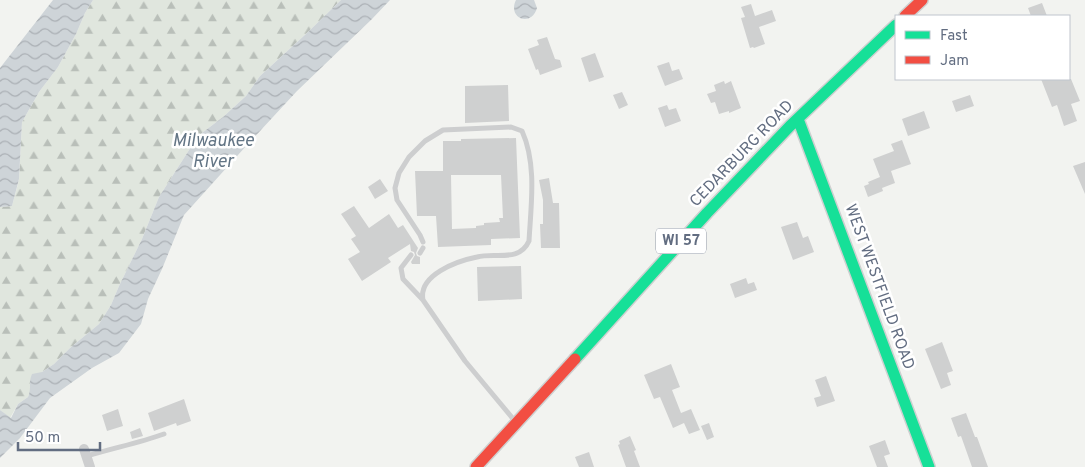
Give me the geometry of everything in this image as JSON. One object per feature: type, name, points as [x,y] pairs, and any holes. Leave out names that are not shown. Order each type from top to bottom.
[{"type":"main road","points":[[906,15],[922,0]]},
{"type":"main road","name":"CEDARBURG ROAD","points":[[476,467],[707,213],[790,126],[895,26]]},
{"type":"main road","name":"WEST WESTFIELD ROAD","points":[[798,119],[928,467]]},
{"type":"street","points":[[85,452],[90,467]]},
{"type":"lane","points":[[422,248],[420,235],[397,200],[395,188],[399,173],[409,157],[425,141],[443,130],[511,127],[522,131],[526,140],[532,174],[530,241],[526,248],[510,256],[478,256],[446,267],[430,278],[422,294],[423,300]]},
{"type":"lane","points":[[411,255],[401,268],[403,279],[423,300],[465,361],[516,423]]},
{"type":"lane","points":[[85,452],[137,443],[164,434]]},
{"type":"green space","points":[[93,0],[341,0],[260,76],[246,96],[198,136],[159,197],[142,239],[111,305],[99,324],[54,364],[42,372],[28,397],[18,404],[10,418],[0,410],[0,207],[12,206],[19,180],[22,122],[39,92],[58,67]]},
{"type":"water","points":[[53,0],[93,0],[58,67],[39,92],[22,122],[19,179],[12,206],[0,207],[0,68]]},
{"type":"water","name":"Milwaukee River","points":[[341,0],[390,0],[297,91],[184,215],[148,299],[141,324],[119,353],[92,368],[50,398],[20,438],[0,458],[0,410],[11,418],[18,404],[28,397],[32,374],[42,372],[54,364],[99,324],[111,305],[142,239],[159,197],[198,136],[246,96],[260,76]]},
{"type":"water","points":[[516,0],[534,0],[537,8],[530,18],[525,19],[517,16],[514,6]]},
{"type":"building","points":[[1042,3],[1047,15],[1031,15],[1028,8]]},
{"type":"building","points":[[751,4],[755,16],[772,10],[776,21],[759,27],[765,44],[754,48],[750,48],[741,18],[745,17],[741,7]]},
{"type":"building","points":[[547,37],[555,59],[560,60],[562,67],[540,75],[538,69],[536,70],[528,49],[539,45],[537,40]]},
{"type":"building","points":[[595,53],[604,77],[589,82],[581,58]]},
{"type":"building","points":[[669,62],[672,71],[679,69],[683,79],[665,86],[657,66]]},
{"type":"building","points":[[1071,79],[1080,101],[1071,104],[1077,121],[1064,126],[1057,105],[1052,107],[1041,80]]},
{"type":"building","points":[[724,81],[725,84],[731,81],[741,108],[729,113],[729,111],[719,114],[715,102],[711,103],[707,94],[716,91],[714,85]]},
{"type":"building","points":[[508,85],[509,121],[465,123],[465,86]]},
{"type":"building","points":[[622,92],[628,105],[619,109],[613,95]]},
{"type":"building","points":[[970,95],[974,106],[956,112],[952,101]]},
{"type":"building","points":[[667,105],[669,110],[676,108],[681,121],[665,127],[658,108]]},
{"type":"building","points":[[924,111],[930,128],[908,136],[902,119]]},
{"type":"building","points":[[516,138],[520,238],[491,239],[491,245],[438,247],[436,216],[417,216],[415,171],[443,171],[443,141],[461,141],[461,139]],"holes":[[[451,175],[501,175],[503,218],[499,218],[500,222],[484,223],[484,225],[476,226],[476,228],[452,229]]]},
{"type":"building","points":[[902,140],[911,164],[891,171],[895,183],[882,188],[883,191],[868,197],[864,186],[869,184],[868,182],[880,177],[873,159],[894,151],[891,144]]},
{"type":"building","points":[[1085,162],[1085,194],[1073,166]]},
{"type":"building","points":[[549,178],[553,203],[559,203],[560,248],[541,248],[540,224],[543,224],[543,200],[539,180]]},
{"type":"building","points":[[380,179],[388,191],[375,199],[368,187]]},
{"type":"building","points":[[354,206],[369,228],[389,214],[398,228],[403,225],[418,248],[416,253],[420,257],[420,264],[412,264],[411,262],[415,255],[411,251],[410,244],[388,258],[391,262],[362,281],[348,259],[360,252],[351,239],[356,236],[341,214]]},
{"type":"building","points":[[797,222],[803,238],[808,236],[814,252],[793,260],[781,227]]},
{"type":"building","points":[[521,266],[522,299],[478,301],[477,267]]},
{"type":"building","points":[[746,278],[748,284],[754,282],[757,290],[735,298],[730,284]]},
{"type":"building","points":[[942,342],[953,371],[947,373],[951,385],[941,389],[925,349]]},
{"type":"building","points":[[671,364],[680,387],[672,390],[681,413],[691,409],[700,430],[689,434],[684,423],[673,428],[660,397],[654,399],[644,375]]},
{"type":"building","points":[[826,376],[835,401],[817,407],[814,398],[821,396],[815,380]]},
{"type":"building","points":[[184,399],[191,421],[177,426],[176,423],[154,431],[148,413]]},
{"type":"building","points":[[118,409],[123,426],[107,431],[102,415]]},
{"type":"building","points":[[966,413],[988,467],[972,467],[961,436],[958,437],[951,418]]},
{"type":"building","points":[[709,423],[714,437],[707,440],[701,426]]},
{"type":"building","points":[[140,428],[143,436],[132,439],[130,432]]},
{"type":"building","points":[[630,436],[640,467],[626,467],[618,445],[620,444],[619,441]]},
{"type":"building","points":[[885,440],[890,454],[884,456],[888,467],[877,467],[869,446]]},
{"type":"building","points":[[589,452],[594,467],[579,467],[575,457]]},
{"type":"traffic: fast","points":[[575,359],[707,213],[790,126],[895,26]]},
{"type":"traffic: fast","points":[[798,119],[929,467]]},
{"type":"traffic: jam","points":[[906,15],[922,0]]},
{"type":"traffic: jam","points":[[476,467],[575,359]]}]
